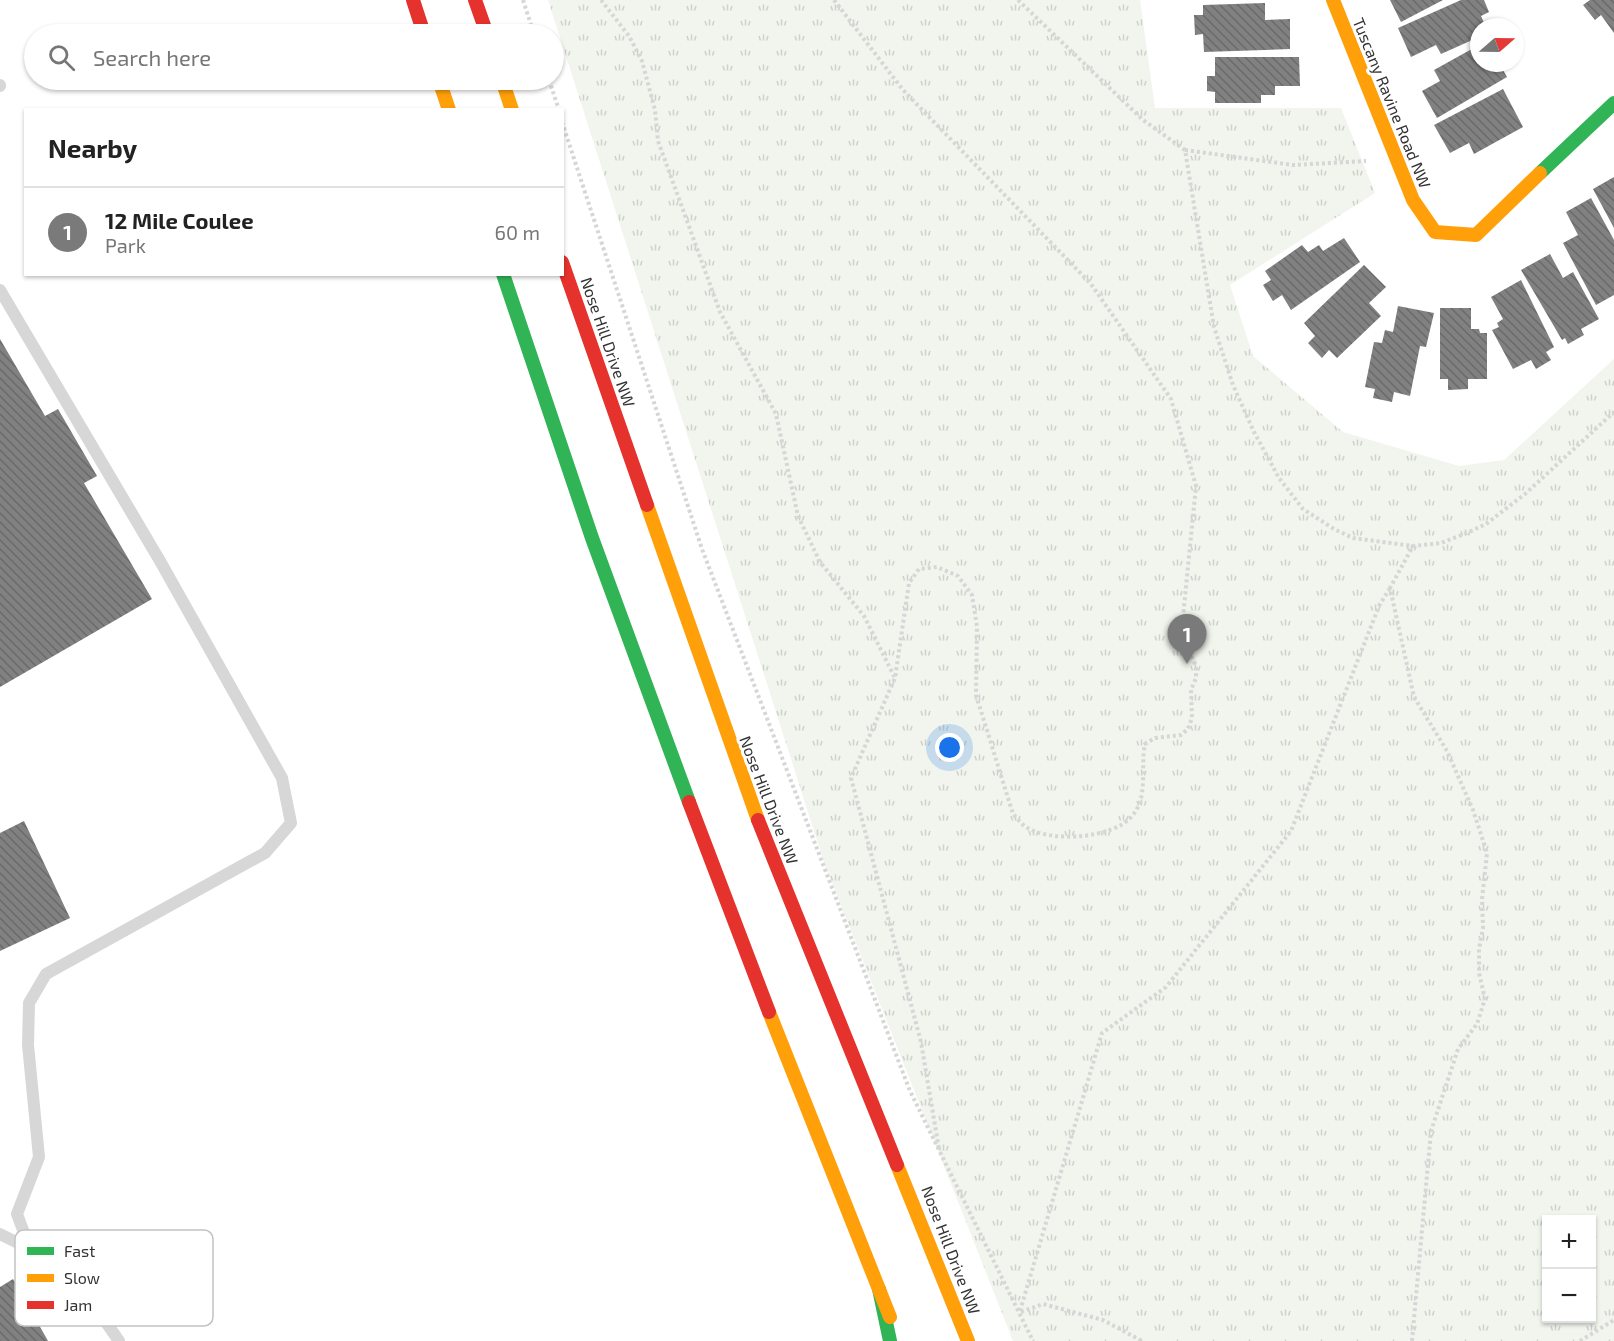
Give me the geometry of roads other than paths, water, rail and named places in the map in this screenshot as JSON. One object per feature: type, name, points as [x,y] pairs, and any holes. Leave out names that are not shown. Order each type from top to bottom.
[{"type":"main road","points":[[413,0],[421,24]]},
{"type":"main road","points":[[476,0],[484,24]]},
{"type":"main road","name":"Tuscany Ravine Road NW","points":[[1333,0],[1413,200],[1435,232],[1476,235],[1614,103]]},
{"type":"main road","points":[[442,90],[448,108]]},
{"type":"main road","points":[[505,90],[511,108]]},
{"type":"main road","name":"Nose Hill Drive NW","points":[[564,268],[740,774],[968,1341]]},
{"type":"main road","points":[[504,276],[576,493],[708,862],[900,1341]]},
{"type":"main road","points":[[879,1289],[890,1341]]},
{"type":"lane","points":[[0,290],[160,561],[282,778],[291,823],[265,853],[46,974],[29,1003],[28,1045],[39,1157],[17,1214],[23,1230]]},
{"type":"lane","points":[[0,1234],[15,1242]]},
{"type":"lane","points":[[109,1326],[119,1341]]},
{"type":"place","name":"12 Mile Coulee","points":[[1187,664]]}]
